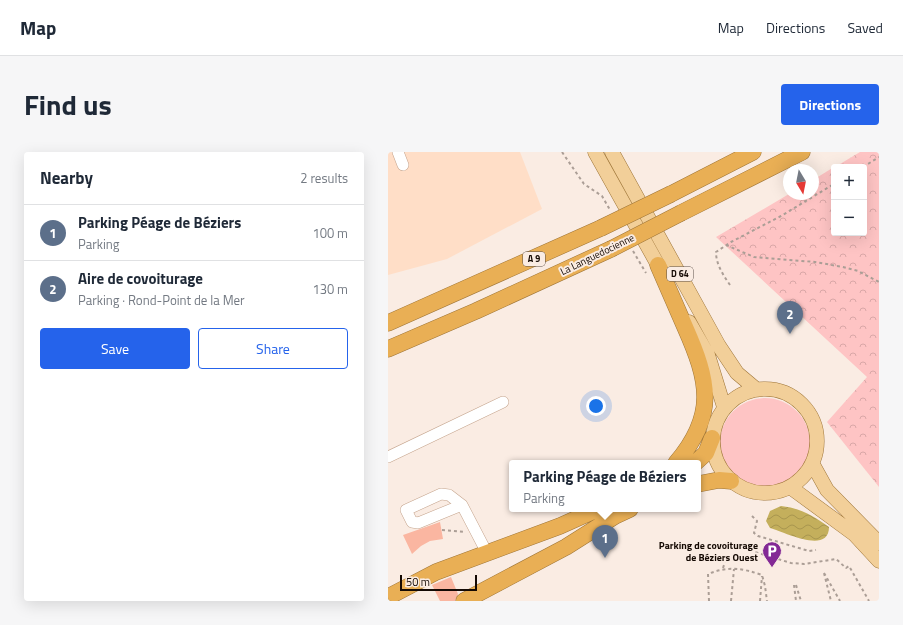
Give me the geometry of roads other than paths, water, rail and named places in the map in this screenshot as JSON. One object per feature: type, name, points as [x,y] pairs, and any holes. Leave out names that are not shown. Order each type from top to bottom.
[{"type":"highway","name":"La Languedocienne","points":[[388,323],[601,228],[672,194],[753,152]]},
{"type":"highway","name":"La Languedocienne","points":[[388,349],[476,311],[611,249],[802,152]]},
{"type":"highway","points":[[658,265],[700,360],[704,383],[705,404],[697,432],[688,449],[679,460]]},
{"type":"highway","points":[[698,460],[706,453],[712,438]]},
{"type":"highway","points":[[701,483],[719,480],[731,481]]},
{"type":"highway","points":[[388,597],[436,572],[560,526],[591,512]]},
{"type":"highway","points":[[464,601],[566,547],[624,512]]},
{"type":"main road","name":"D 64","points":[[595,152],[708,355],[724,407]]},
{"type":"main road","name":"D 64","points":[[612,152],[719,346],[737,373],[756,389]]},
{"type":"main road","points":[[756,389],[771,389],[785,393],[797,400],[808,410],[814,423],[817,436],[817,450],[812,463],[803,477],[790,487],[777,492],[763,493],[749,491],[731,481],[720,469],[714,454],[712,438],[716,422],[724,407],[744,393],[756,389]]},
{"type":"main road","points":[[812,463],[827,490],[879,543]]},
{"type":"main road","points":[[790,487],[854,534],[879,561]]},
{"type":"lane","points":[[398,152],[403,165]]},
{"type":"lane","points":[[388,457],[504,402]]},
{"type":"lane","points":[[462,505],[487,553]]},
{"type":"water","points":[[781,506],[801,511],[818,519],[829,527],[827,535],[822,540],[805,540],[770,528],[766,521],[770,511]]},
{"type":"place","name":"Aire de covoiturage","points":[[790,334]]},
{"type":"place","name":"Parking Péage de Béziers","points":[[605,558]]},
{"type":"place","name":"Parking de covoiturage de Béziers Ouest","points":[[772,568]]}]
